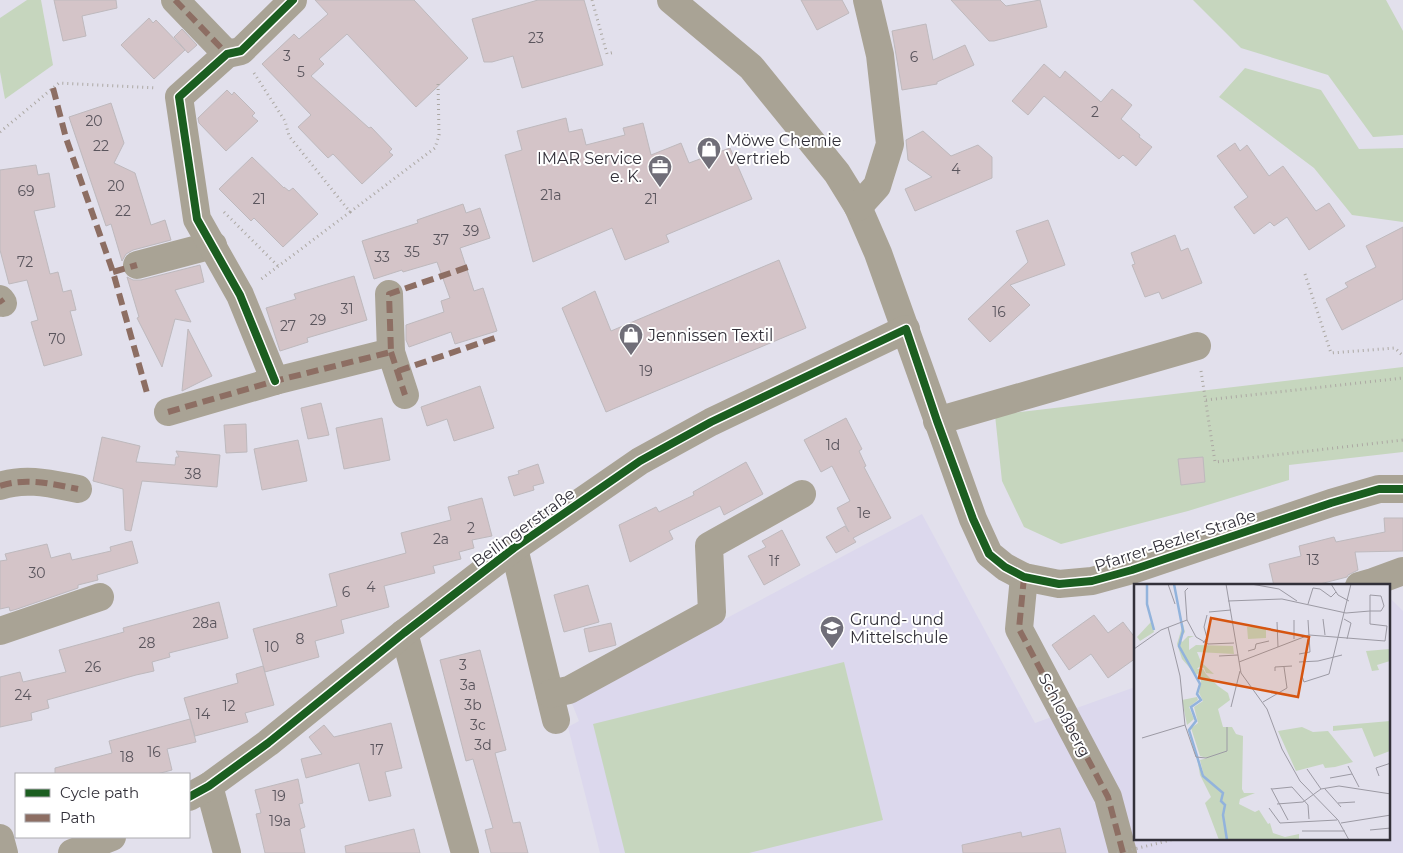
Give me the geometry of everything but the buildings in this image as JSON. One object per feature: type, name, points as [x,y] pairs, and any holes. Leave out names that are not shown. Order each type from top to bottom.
[{"type":"street","points":[[175,0],[234,52]]},
{"type":"street","points":[[275,381],[240,295],[198,219],[179,97],[293,0]]},
{"type":"street","name":"Pfarrer-Bezler-Straße","points":[[671,0],[751,67],[837,173],[858,207],[878,252],[973,519],[989,554],[1005,567],[1024,577],[1059,584],[1092,581],[1132,570],[1331,503],[1379,489],[1403,489]]},
{"type":"street","points":[[858,207],[876,186],[890,144],[880,55],[867,0]]},
{"type":"street","points":[[137,265],[208,238]]},
{"type":"street","points":[[389,294],[392,352],[405,395]]},
{"type":"street","name":"Beilingerstraße","points":[[227,853],[199,791],[268,743],[404,633],[514,548],[640,461],[711,422],[906,329]]},
{"type":"street","points":[[937,421],[1197,346]]},
{"type":"street","points":[[168,412],[275,381],[392,352]]},
{"type":"street","points":[[0,486],[9,483],[36,481],[78,489]]},
{"type":"street","points":[[550,694],[569,690],[712,612],[710,546],[802,494]]},
{"type":"street","name":"Beilingerstraße","points":[[514,548],[556,720]]},
{"type":"street","points":[[1366,584],[1403,571]]},
{"type":"street","name":"Schloßberg","points":[[1024,577],[1019,629],[1108,798],[1123,853]]},
{"type":"street","points":[[0,631],[100,597]]},
{"type":"street","points":[[404,633],[465,853]]},
{"type":"street","points":[[0,838],[4,853]]},
{"type":"street","points":[[72,853],[110,838]]},
{"type":"path","points":[[592,0],[607,54],[615,52]]},
{"type":"path","points":[[234,52],[285,121],[289,136],[350,212]]},
{"type":"path","points":[[240,295],[435,148],[439,135],[438,80]]},
{"type":"path","points":[[0,132],[59,83],[156,88],[179,97]]},
{"type":"path","points":[[208,238],[223,211],[278,266]]},
{"type":"path","points":[[1305,274],[1331,353],[1395,348],[1403,356]]},
{"type":"path","points":[[1197,346],[1215,462],[1403,440]]},
{"type":"path","points":[[1206,400],[1403,378]]},
{"type":"path","points":[[1117,853],[1171,840]]},
{"type":"shaded area","name":"Grund- und Mittelschule","points":[[922,514],[1035,723],[1134,687],[1134,840],[1390,840],[1390,598],[1403,611],[1403,853],[600,853],[568,727],[579,721],[571,701]]},
{"type":"green space","points":[[27,0],[41,0],[53,65],[5,99],[0,72],[0,18]]},
{"type":"green space","points":[[1193,0],[1386,0],[1403,31],[1403,135],[1373,137],[1328,75],[1241,48]]},
{"type":"green space","points":[[1245,68],[1321,90],[1359,149],[1403,148],[1403,222],[1352,215],[1314,168],[1219,97]]},
{"type":"green space","points":[[1403,367],[1403,452],[1289,465],[1289,480],[1188,511],[1061,544],[1024,527],[1002,481],[995,415]]},
{"type":"green space","points":[[844,662],[883,820],[749,853],[625,853],[593,724]]},
{"type":"marked path","points":[[175,0],[227,54]]},
{"type":"marked path","points":[[53,88],[66,138],[113,272],[147,393]]},
{"type":"marked path","points":[[113,272],[137,265]]},
{"type":"marked path","points":[[168,412],[275,381],[391,352],[389,294],[471,266]]},
{"type":"marked path","points":[[0,299],[3,303]]},
{"type":"marked path","points":[[398,371],[495,338]]},
{"type":"marked path","points":[[391,352],[405,395]]},
{"type":"marked path","points":[[0,486],[10,483],[29,482],[49,483],[78,489]]},
{"type":"marked path","points":[[1024,577],[1019,629],[1108,797],[1123,853]]},
{"type":"cycle path","points":[[275,381],[240,295],[197,219],[179,97],[227,54],[241,51],[293,0]]},
{"type":"cycle path","points":[[190,796],[209,786],[268,743],[404,633],[514,548],[640,461],[711,422],[906,329],[973,519],[989,554],[1005,567],[1024,577],[1059,584],[1092,581],[1132,570],[1331,503],[1379,489],[1403,489]]},
{"type":"place","name":"Möwe Chemie Vertrieb","points":[[709,170]]},
{"type":"place","name":"IMAR Service e. K.","points":[[660,188]]},
{"type":"place","name":"Jennissen Textil","points":[[631,356]]},
{"type":"place","name":"Grund- und Mittelschule","points":[[832,649]]}]
